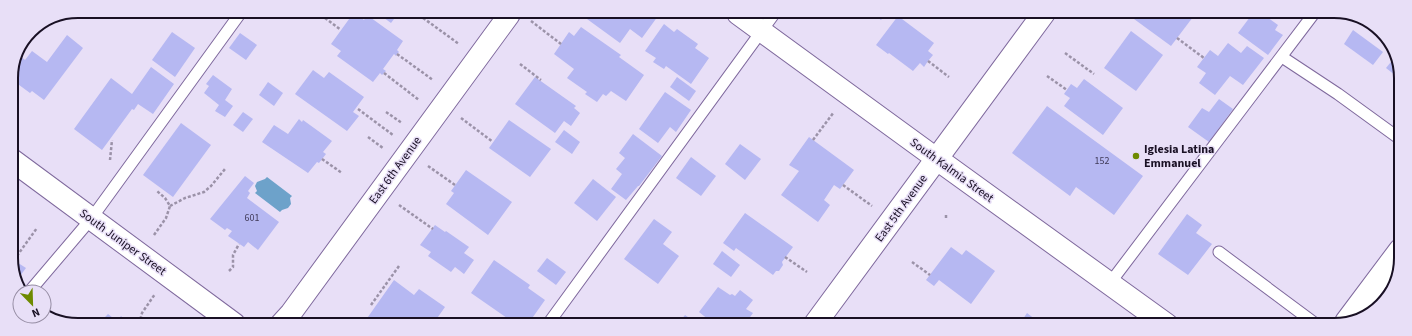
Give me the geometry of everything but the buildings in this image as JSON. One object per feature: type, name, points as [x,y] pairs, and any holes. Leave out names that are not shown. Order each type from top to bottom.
[{"type":"street","name":"East 6th Avenue","points":[[286,318],[517,18]]},
{"type":"street","name":"South Kalmia Street","points":[[744,18],[1158,318]]},
{"type":"street","name":"East 5th Avenue","points":[[819,318],[1040,18]]},
{"type":"street","name":"South Juniper Street","points":[[18,164],[226,318]]},
{"type":"street","points":[[1351,315],[1394,258]]},
{"type":"lane","points":[[36,284],[91,219],[238,18]]},
{"type":"lane","points":[[552,318],[771,18]]},
{"type":"lane","points":[[1110,283],[1311,18]]},
{"type":"lane","points":[[1282,56],[1394,135]]},
{"type":"lane","points":[[1219,252],[1308,318]]},
{"type":"path","points":[[325,18],[341,30]]},
{"type":"path","points":[[423,18],[444,33]]},
{"type":"path","points":[[520,18],[561,44]]},
{"type":"path","points":[[1177,38],[1204,58]]},
{"type":"path","points":[[1065,52],[1094,74]]},
{"type":"path","points":[[397,54],[418,69]]},
{"type":"path","points":[[928,62],[949,77]]},
{"type":"path","points":[[520,64],[541,80]]},
{"type":"path","points":[[384,73],[404,88]]},
{"type":"path","points":[[1047,76],[1067,90]]},
{"type":"path","points":[[358,109],[378,124]]},
{"type":"path","points":[[813,140],[823,127]]},
{"type":"path","points":[[474,128],[493,142]]},
{"type":"path","points":[[108,164],[112,140]]},
{"type":"path","points":[[322,159],[342,173]]},
{"type":"path","points":[[170,206],[185,198],[204,192],[225,169]]},
{"type":"path","points":[[440,174],[455,185]]},
{"type":"path","points":[[843,185],[862,198]]},
{"type":"path","points":[[157,191],[165,198],[170,206],[169,213],[163,222]]},
{"type":"path","points":[[411,213],[433,229]]},
{"type":"path","points":[[18,254],[37,228]]},
{"type":"path","points":[[229,271],[232,267],[233,254],[239,244]]},
{"type":"path","points":[[785,257],[807,272]]},
{"type":"path","points":[[912,262],[930,275]]},
{"type":"path","points":[[371,305],[399,266]]},
{"type":"path","points":[[140,318],[145,307]]},
{"type":"water","points":[[267,177],[292,196],[290,198],[291,204],[288,208],[280,212],[255,193],[257,191],[255,186],[257,182]]},
{"type":"place","name":"Iglesia Latina Emmanuel","points":[[1136,156]]}]
